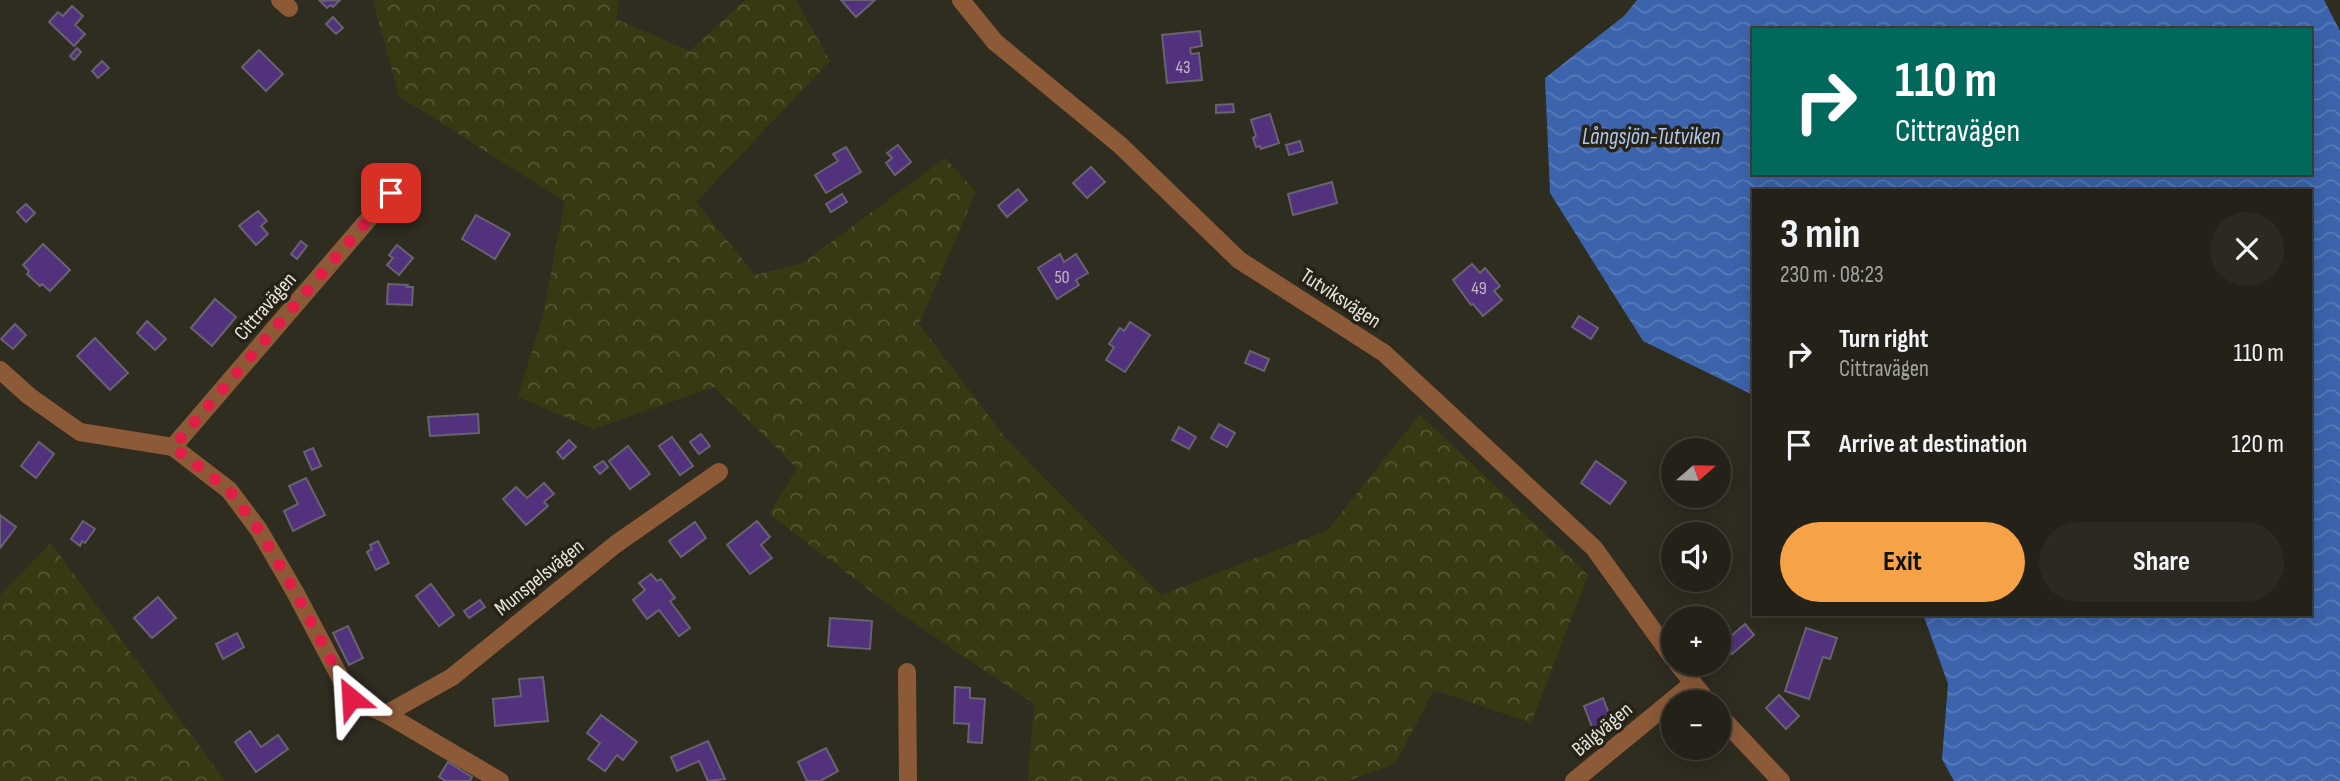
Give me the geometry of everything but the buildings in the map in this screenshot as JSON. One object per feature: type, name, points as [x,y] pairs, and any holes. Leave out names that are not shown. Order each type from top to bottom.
[{"type":"street","name":"Tutviksvägen","points":[[961,0],[995,42],[1121,145],[1239,260],[1394,362],[1594,548],[1661,641]]},
{"type":"street","name":"Cittravägen","points":[[173,447],[391,193]]},
{"type":"street","points":[[0,370],[29,396],[80,432],[173,447],[229,490],[259,530],[351,698],[386,714],[500,781]]},
{"type":"street","name":"Munspelsvägen","points":[[386,714],[452,677],[616,544],[719,472]]},
{"type":"street","points":[[907,673],[908,781]]},
{"type":"street","points":[[1686,676],[1697,690]]},
{"type":"street","name":"Bälgvägen","points":[[1574,781],[1692,684]]},
{"type":"street","points":[[1731,728],[1781,781]]},
{"type":"green space","points":[[373,0],[619,0],[616,19],[690,51],[745,0],[796,0],[830,61],[696,202],[755,275],[803,263],[945,158],[976,192],[919,324],[1007,440],[1161,595],[1328,530],[1420,414],[1588,575],[1531,723],[1434,690],[1395,764],[1347,781],[1028,781],[1034,704],[898,612],[769,514],[797,468],[714,387],[593,429],[518,397],[542,318],[565,202],[399,96]]},
{"type":"green space","points":[[51,543],[225,781],[0,781],[0,595]]},
{"type":"water","name":"Långsjön-Tutviken","points":[[1637,0],[2324,0],[2340,31],[2340,781],[1954,781],[1942,759],[1948,684],[1924,616],[2312,616],[2312,189],[1752,189],[1752,395],[1643,341],[1550,193],[1545,78],[1624,16]]},
{"type":"route","points":[[351,698],[259,530],[229,490],[173,447],[391,193]]}]
